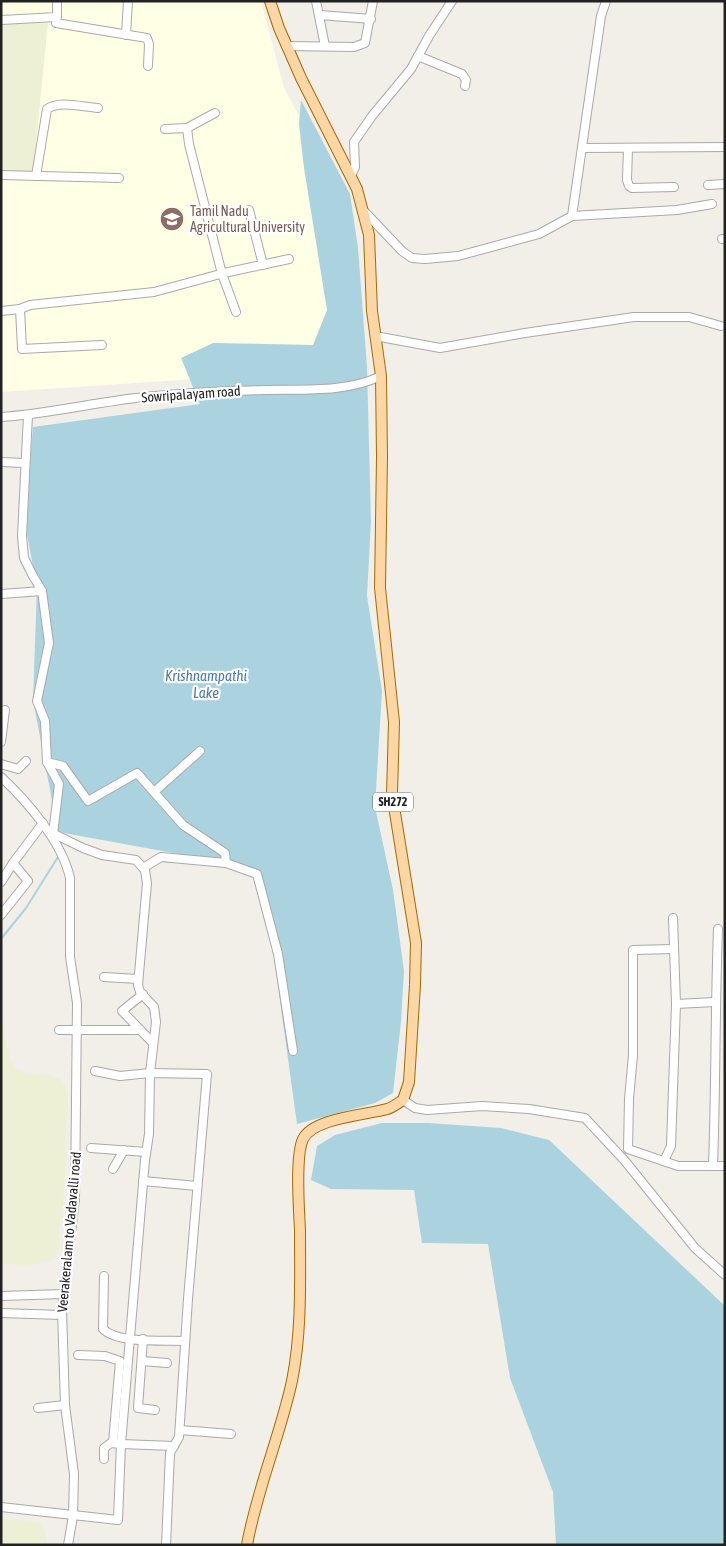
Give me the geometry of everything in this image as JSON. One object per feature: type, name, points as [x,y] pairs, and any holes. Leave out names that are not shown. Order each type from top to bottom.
[{"type":"main road","name":"SH272","points":[[270,1],[301,78],[351,176],[363,210],[369,235],[372,311],[381,376],[380,588],[394,722],[392,794],[416,943],[408,1082],[403,1100]]},
{"type":"main road","points":[[247,1545],[251,1522],[292,1381],[299,1335],[299,1162],[303,1138],[316,1126],[389,1109],[403,1100]]},
{"type":"street","points":[[1,20],[56,17],[57,1]]},
{"type":"street","points":[[126,35],[128,1]]},
{"type":"street","points":[[316,1],[325,46]]},
{"type":"street","points":[[287,46],[354,47],[365,43],[373,1]]},
{"type":"street","points":[[351,176],[355,167],[354,142],[372,116],[412,69],[452,1]]},
{"type":"street","points":[[572,216],[601,16],[606,1]]},
{"type":"street","points":[[320,15],[370,20]]},
{"type":"street","points":[[56,23],[147,38],[149,44],[148,66]]},
{"type":"street","points":[[418,56],[462,74],[466,80],[465,86]]},
{"type":"street","points":[[36,176],[46,109],[52,105],[59,104],[98,108]]},
{"type":"street","points":[[165,129],[187,128],[215,113]]},
{"type":"street","points":[[187,128],[189,144],[222,274],[236,312]]},
{"type":"street","points":[[583,148],[725,147]]},
{"type":"street","points":[[628,148],[627,180],[629,186],[632,188],[674,187]]},
{"type":"street","points":[[1,175],[119,178]]},
{"type":"street","points":[[708,185],[725,184]]},
{"type":"street","points":[[363,210],[402,251],[412,258],[425,259],[458,256],[539,234],[572,216],[677,210],[712,204]]},
{"type":"street","points":[[249,210],[263,265]]},
{"type":"street","points":[[1,311],[154,292],[289,259]]},
{"type":"street","points":[[20,309],[22,349],[102,345]]},
{"type":"street","points":[[375,336],[440,348],[634,317],[689,317],[720,326]]},
{"type":"street","name":"Sowripalayam road","points":[[1,417],[28,415],[144,397],[254,390],[333,389],[366,383],[381,376]]},
{"type":"street","points":[[28,415],[22,519],[24,558],[32,576],[42,591],[48,643],[37,701],[45,721],[47,762],[59,784],[53,836],[102,855],[136,860],[143,868],[147,883],[138,985],[142,994],[154,1006],[156,1022],[150,1073],[150,1105],[130,1339],[117,1444]]},
{"type":"street","points":[[1,462],[25,463]]},
{"type":"street","points":[[1,594],[42,591]]},
{"type":"street","points":[[1,742],[5,710]]},
{"type":"street","points":[[154,792],[200,751]]},
{"type":"street","points":[[1,764],[18,769],[26,761]]},
{"type":"street","points":[[47,762],[63,766],[88,801],[137,773],[183,825],[225,853],[226,863]]},
{"type":"street","name":"Veerakeralam to Vadavalli road","points":[[1,777],[31,808],[53,836],[68,869],[70,878],[70,957],[77,1003],[74,1199],[62,1315],[65,1405],[74,1474],[73,1516],[68,1545]]},
{"type":"street","points":[[1,882],[43,823]]},
{"type":"street","points":[[143,868],[161,857],[226,863],[257,874],[278,954],[293,1051]]},
{"type":"street","points":[[1,914],[28,881],[13,863]]},
{"type":"street","points":[[664,1161],[671,1146],[676,1004],[673,918]]},
{"type":"street","points":[[712,1165],[715,1115],[715,1002],[718,929]]},
{"type":"street","points":[[625,1161],[628,1149],[633,1055],[633,950],[673,949]]},
{"type":"street","points":[[104,977],[138,979]]},
{"type":"street","points":[[142,994],[122,1011],[154,1043]]},
{"type":"street","points":[[676,1004],[715,1002]]},
{"type":"street","points":[[59,1030],[140,1030]]},
{"type":"street","points":[[96,1071],[120,1076],[150,1073],[207,1074],[185,1341],[180,1430],[179,1437],[170,1453],[166,1545]]},
{"type":"street","points":[[403,1100],[415,1108],[427,1110],[482,1106],[529,1109],[585,1118],[625,1161],[695,1248],[725,1274]]},
{"type":"street","points":[[91,1148],[146,1152]]},
{"type":"street","points":[[628,1149],[678,1166],[725,1166]]},
{"type":"street","points":[[113,1169],[124,1150]]},
{"type":"street","points":[[144,1181],[198,1186]]},
{"type":"street","points":[[104,1276],[103,1329],[108,1334],[130,1339],[185,1341]]},
{"type":"street","points":[[1,1296],[64,1294]]},
{"type":"street","points":[[1,1313],[62,1315]]},
{"type":"street","points":[[144,1339],[138,1408],[155,1410]]},
{"type":"street","points":[[1,1506],[118,1520],[117,1444],[120,1361],[105,1356],[78,1355]]},
{"type":"street","points":[[142,1362],[167,1362]]},
{"type":"street","points":[[38,1408],[65,1405]]},
{"type":"street","points":[[180,1430],[231,1434]]},
{"type":"street","points":[[104,1459],[104,1448],[111,1443],[174,1446]]},
{"type":"shaded area","name":"Tamil Nadu Agricultural University","points":[[1,1],[261,1],[284,88],[329,170],[360,368],[1,392]]},
{"type":"shaded area","points":[[48,23],[33,174],[1,173],[1,24]]},
{"type":"shaded area","points":[[1,996],[3,1001],[2,1013],[5,1037],[10,1059],[17,1069],[27,1073],[49,1075],[59,1079],[66,1088],[67,1147],[60,1227],[60,1249],[54,1259],[32,1265],[1,1264]]},
{"type":"shaded area","points":[[1,1519],[42,1523],[48,1545],[1,1545]]},
{"type":"water","name":"Krishnampathi Lake","points":[[301,100],[350,194],[358,248],[367,367],[371,521],[367,596],[382,691],[375,807],[393,890],[404,971],[401,1022],[393,1093],[375,1103],[297,1124],[264,885],[234,864],[58,832],[33,700],[37,587],[25,524],[33,427],[200,404],[181,358],[213,343],[313,345],[327,310],[304,168],[299,124]]},
{"type":"water","points":[[382,1123],[428,1123],[501,1128],[549,1140],[725,1306],[725,1545],[556,1545],[553,1492],[510,1378],[488,1244],[422,1243],[414,1190],[331,1189],[311,1180],[317,1146],[335,1135]]},
{"type":"waterway","points":[[1,939],[26,908],[58,857]]},
{"type":"place","name":"Tamil Nadu Agricultural University","points":[[172,219]]}]
